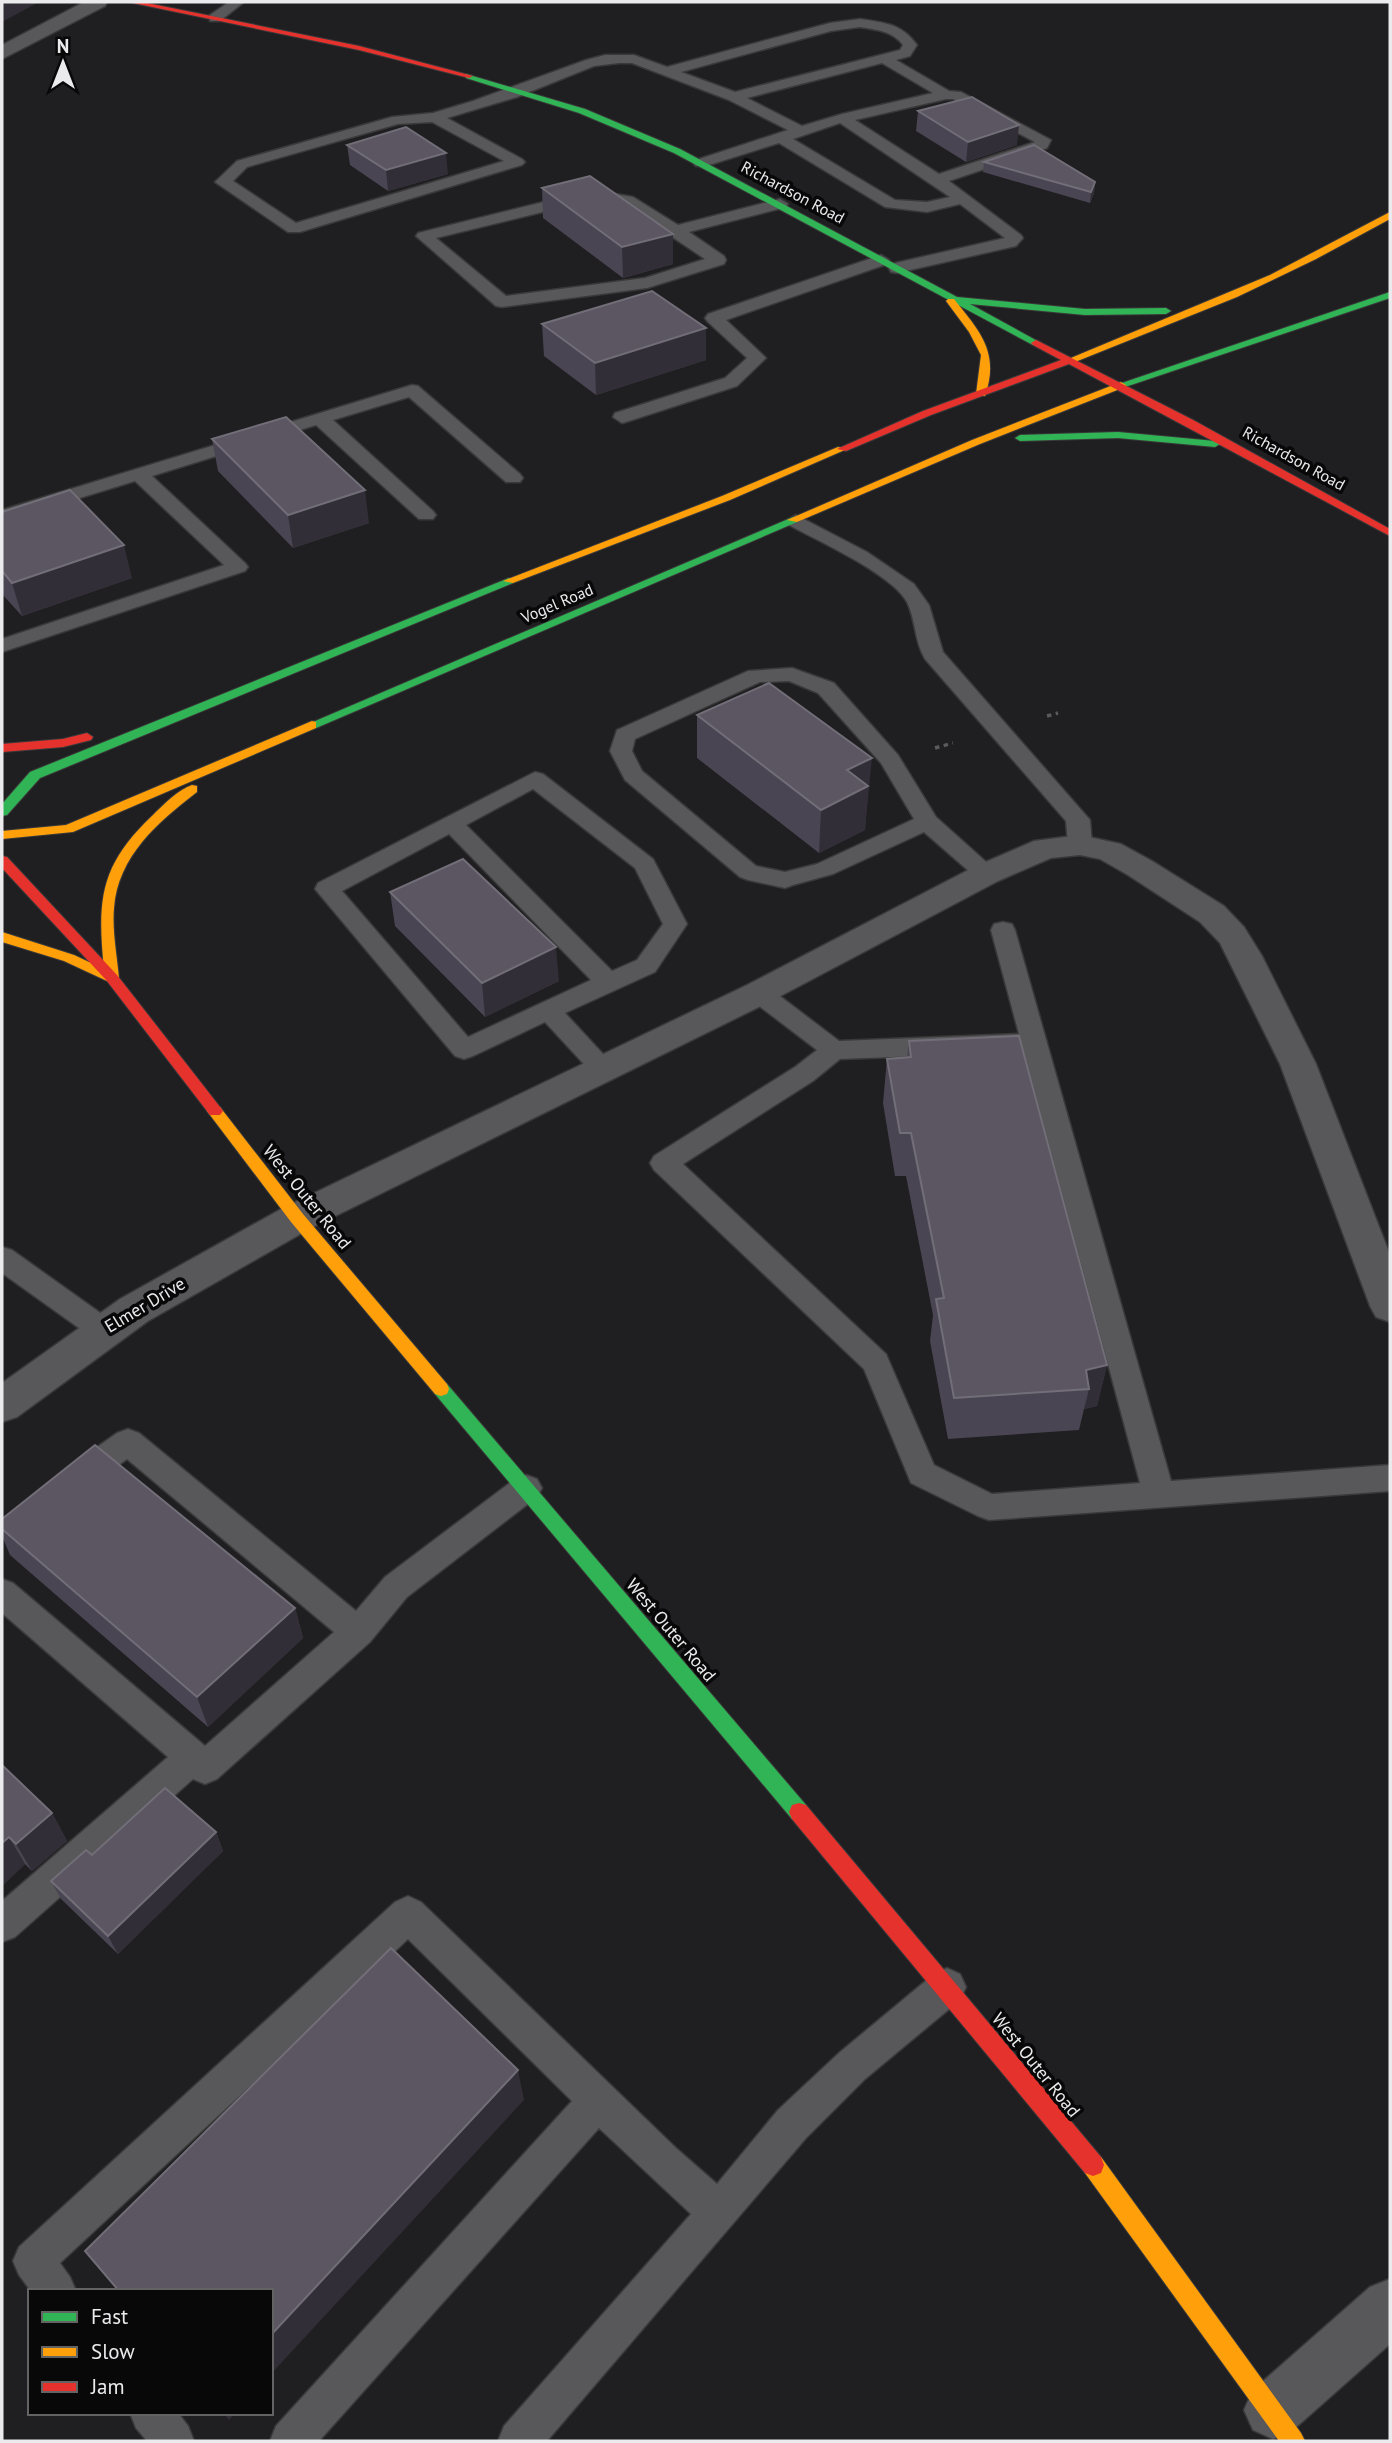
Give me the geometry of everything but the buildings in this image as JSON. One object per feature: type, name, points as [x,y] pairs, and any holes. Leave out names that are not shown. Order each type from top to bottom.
[{"type":"main road","name":"Richardson Road","points":[[132,2],[387,54],[521,91],[595,116],[701,163],[950,299],[1238,447],[1390,533]]},
{"type":"main road","points":[[2,812],[35,775],[533,571],[726,498],[927,413],[1203,309],[1347,243],[1390,215]]},
{"type":"main road","name":"Vogel Road","points":[[2,835],[68,829],[976,442],[1121,385],[1390,295]]},
{"type":"main road","points":[[950,299],[1052,312],[1121,314],[1203,309]]},
{"type":"main road","points":[[950,299],[974,331],[986,355],[981,394]]},
{"type":"main road","points":[[976,442],[1063,433],[1116,434],[1238,447]]},
{"type":"main road","points":[[2,748],[63,743],[207,705]]},
{"type":"main road","points":[[2,937],[69,958],[112,978],[107,898],[119,861],[163,809],[250,752]]},
{"type":"main road","name":"West Outer Road","points":[[2,860],[112,978],[297,1218],[947,1986],[1100,2174],[1283,2426]]},
{"type":"street","points":[[2,53],[98,2]]},
{"type":"street","name":"Elmer Drive","points":[[2,1405],[134,1310],[297,1218],[759,993],[986,874],[1045,848],[1080,845],[1111,851],[1140,868],[1212,914],[1232,935],[1251,967],[1297,1064],[1390,1306]]},
{"type":"street","points":[[1283,2426],[1390,2307]]},
{"type":"lane","points":[[215,18],[237,2]]},
{"type":"lane","points":[[667,71],[831,27],[860,23],[888,28],[902,34],[910,45],[905,52],[734,97]]},
{"type":"lane","points":[[434,117],[517,162],[294,229],[223,182],[242,164],[397,120],[434,117],[521,91],[588,62],[622,57],[646,63],[734,97],[801,131]]},
{"type":"lane","points":[[883,58],[946,95]]},
{"type":"lane","points":[[701,163],[842,118],[946,95],[956,95],[1043,140],[1042,145],[937,180]]},
{"type":"lane","points":[[622,417],[731,382],[757,358],[714,318],[889,264],[1010,243],[1015,238],[937,180],[842,118]]},
{"type":"lane","points":[[779,137],[891,204],[927,207],[962,199]]},
{"type":"lane","points":[[676,230],[718,260],[647,283],[502,302],[424,236],[592,195],[627,200],[676,230],[779,204]]},
{"type":"lane","points":[[2,516],[412,390],[513,478]]},
{"type":"lane","points":[[319,418],[426,516]]},
{"type":"lane","points":[[2,646],[238,567],[139,474]]},
{"type":"lane","points":[[796,521],[887,573],[914,596],[920,610],[925,641],[933,654],[1078,820],[1080,845]]},
{"type":"lane","points":[[928,822],[825,869],[785,880],[748,873],[633,775],[621,751],[625,735],[756,676],[792,674],[826,688],[890,760],[928,822],[986,874]]},
{"type":"lane","points":[[535,779],[645,864],[674,924],[646,967],[608,982],[464,1051],[327,889],[535,779]]},
{"type":"lane","points":[[452,823],[608,982]]},
{"type":"lane","points":[[1003,930],[1159,1494]]},
{"type":"lane","points":[[759,993],[834,1051]]},
{"type":"lane","points":[[550,1011],[603,1068]]},
{"type":"lane","points":[[1034,1043],[834,1051],[804,1074],[664,1163],[876,1362],[922,1474],[989,1507],[1390,1478]]},
{"type":"lane","points":[[4,1263],[103,1330]]},
{"type":"lane","points":[[54,1494],[128,1441],[358,1632]]},
{"type":"lane","points":[[2,1594],[205,1768],[358,1632],[396,1587],[526,1488]]},
{"type":"lane","points":[[2,1924],[193,1757]]},
{"type":"lane","points":[[54,2289],[33,2261],[408,1914],[663,2163],[719,2212]]},
{"type":"lane","points":[[519,2441],[803,2113],[890,2033],[947,1986]]},
{"type":"lane","points":[[290,2441],[599,2099]]},
{"type":"lane","points":[[153,2415],[173,2441]]},
{"type":"path","points":[[1047,716],[1058,713]]},
{"type":"path","points":[[935,748],[953,743]]},
{"type":"traffic: fast","points":[[469,76],[582,111],[677,151],[1036,343]]},
{"type":"traffic: fast","points":[[1121,385],[1390,295]]},
{"type":"traffic: fast","points":[[950,299],[1085,312],[1166,311]]},
{"type":"traffic: fast","points":[[1020,438],[1118,435],[1215,444]]},
{"type":"traffic: fast","points":[[312,725],[793,520]]},
{"type":"traffic: fast","points":[[2,812],[35,775],[509,581]]},
{"type":"traffic: fast","points":[[441,1389],[799,1812]]},
{"type":"traffic: slow","points":[[1071,360],[1194,312],[1274,277],[1390,215]]},
{"type":"traffic: slow","points":[[951,301],[974,331],[986,355],[981,394]]},
{"type":"traffic: slow","points":[[793,520],[976,442],[1121,385]]},
{"type":"traffic: slow","points":[[509,581],[726,498],[842,449]]},
{"type":"traffic: slow","points":[[2,835],[68,829],[312,725]]},
{"type":"traffic: slow","points":[[2,937],[69,958],[112,978],[107,908],[116,872],[136,840],[192,789]]},
{"type":"traffic: slow","points":[[215,1111],[297,1218],[441,1389]]},
{"type":"traffic: slow","points":[[1093,2165],[1293,2441]]},
{"type":"traffic: jam","points":[[132,2],[359,48],[469,76]]},
{"type":"traffic: jam","points":[[1036,343],[1191,423],[1390,533]]},
{"type":"traffic: jam","points":[[842,449],[927,413],[1071,360]]},
{"type":"traffic: jam","points":[[2,748],[63,743],[87,737]]},
{"type":"traffic: jam","points":[[2,860],[112,978],[215,1111]]},
{"type":"traffic: jam","points":[[799,1812],[1093,2165]]}]
